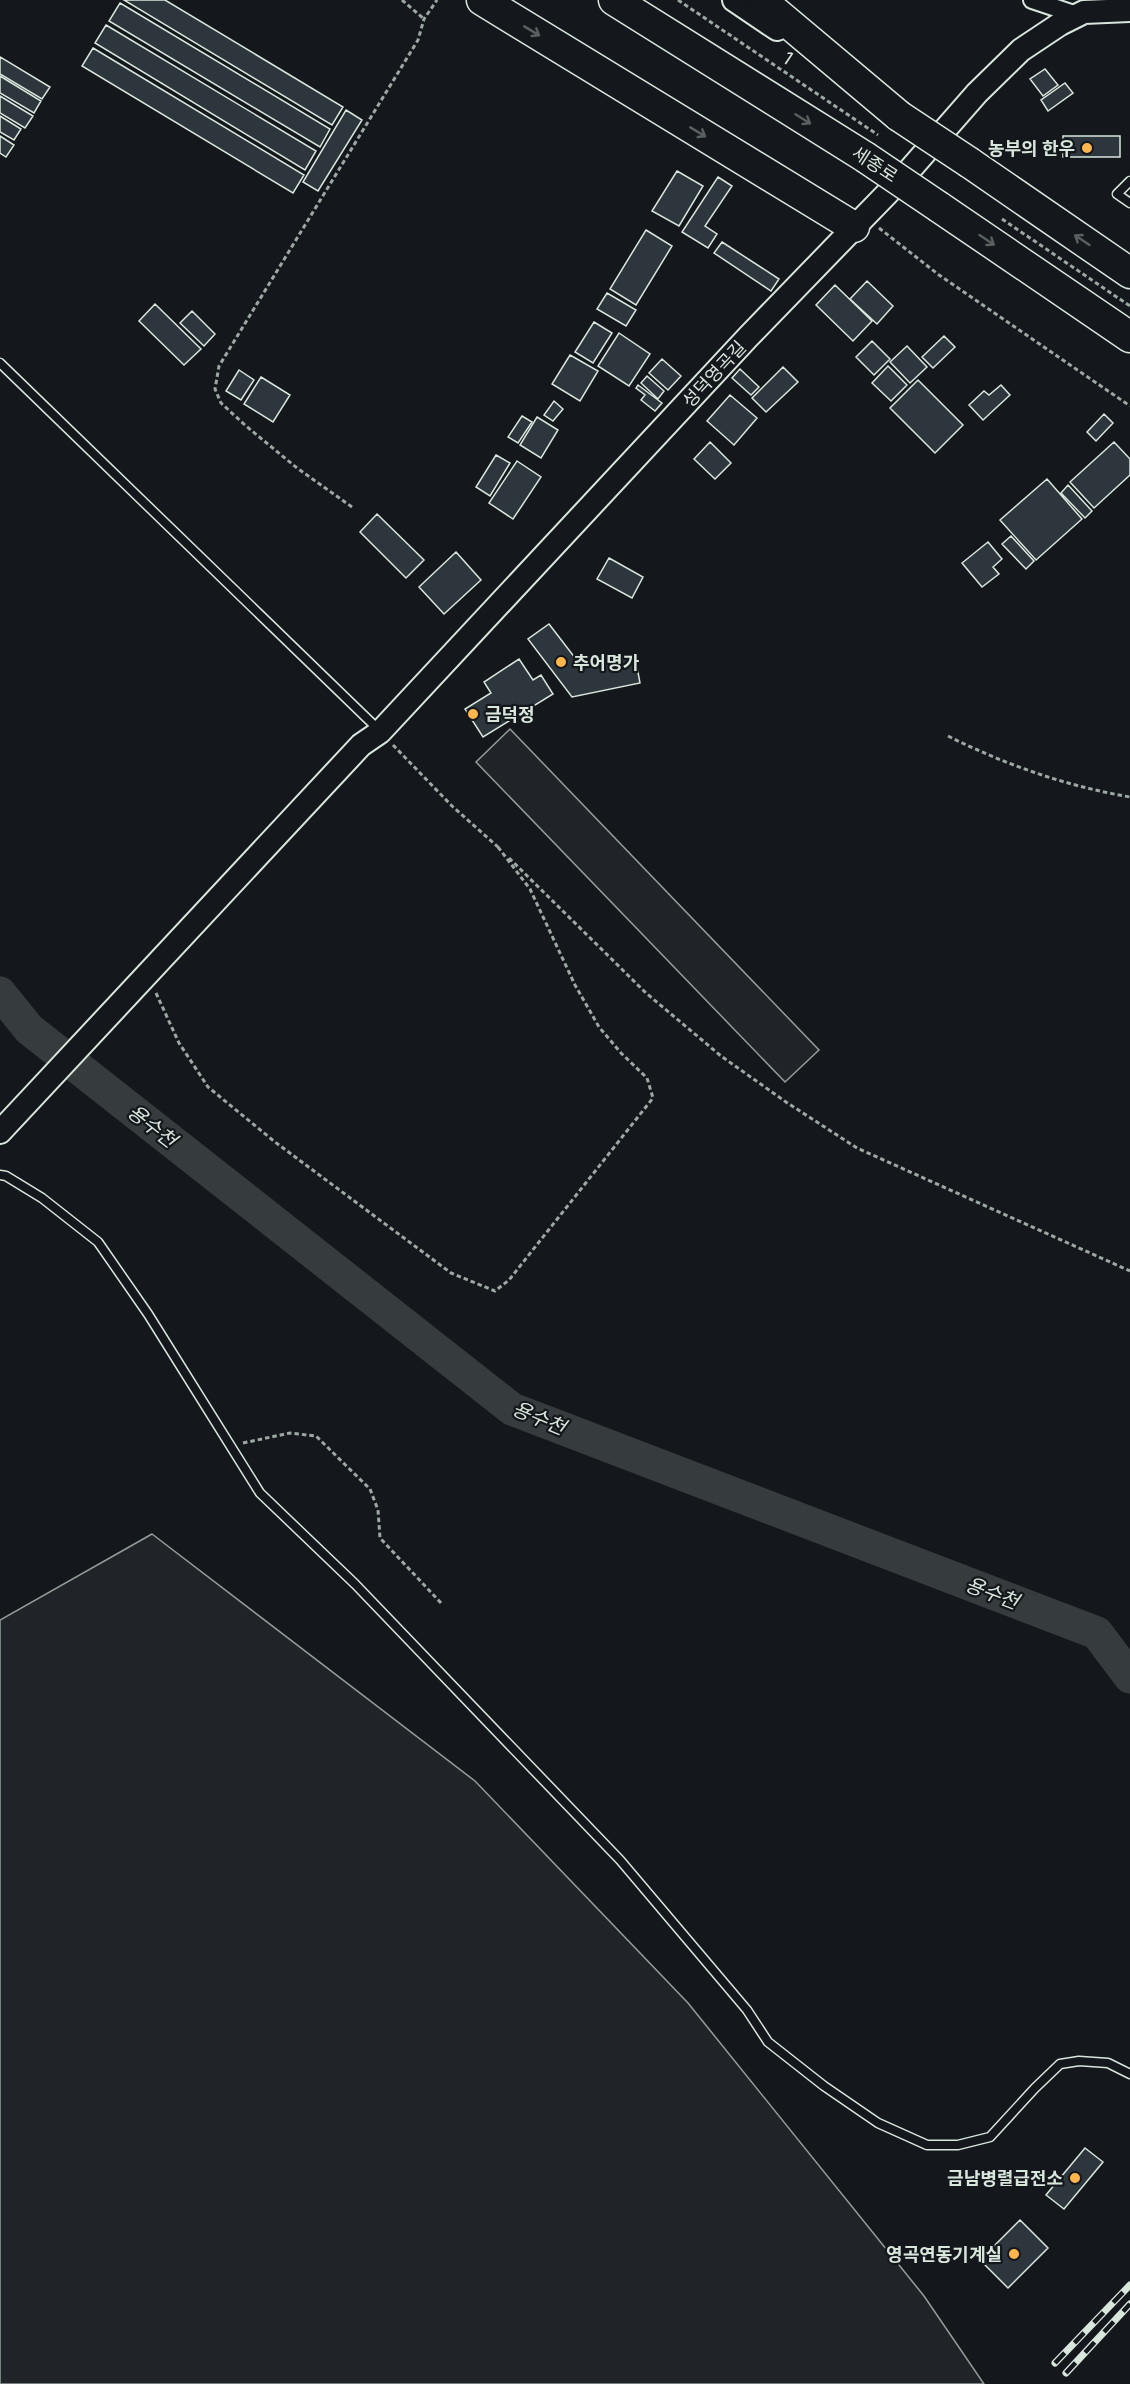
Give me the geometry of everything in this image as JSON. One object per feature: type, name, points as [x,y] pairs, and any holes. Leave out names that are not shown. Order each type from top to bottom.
[{"type":"highway","points":[[482,0],[859,222]]},
{"type":"highway","name":"세종로","points":[[614,0],[754,88],[882,137],[970,164],[1130,273]]},
{"type":"highway","name":"세종로","points":[[761,0],[859,82],[882,137],[939,207],[1130,337]]},
{"type":"main road","points":[[630,0],[754,88]]},
{"type":"main road","points":[[734,0],[859,82]]},
{"type":"main road","points":[[1077,15],[1084,12],[1130,10]]},
{"type":"main road","name":"성덕영곡길","points":[[0,1132],[361,745],[380,732],[749,336],[907,173],[977,93],[1021,50],[1077,15]]},
{"type":"street","points":[[1032,0],[1077,15]]},
{"type":"lane","points":[[1130,181],[1117,194],[1130,203]]},
{"type":"lane","points":[[0,363],[380,732]]},
{"type":"lane","points":[[0,1175],[42,1198],[98,1242],[148,1314],[260,1493],[355,1584],[620,1860],[733,1994],[768,2042],[833,2093],[878,2124],[927,2145],[958,2145],[990,2137],[1060,2064],[1079,2061],[1108,2062],[1130,2074]]},
{"type":"path","points":[[402,0],[424,20]]},
{"type":"path","points":[[352,507],[297,468],[246,426],[221,403],[215,389],[219,366],[418,40],[424,20],[437,0]]},
{"type":"path","name":"1","points":[[678,0],[882,137]]},
{"type":"path","points":[[994,213],[1130,306]]},
{"type":"path","points":[[859,222],[1130,406]]},
{"type":"path","points":[[380,732],[452,806],[498,847],[646,993],[721,1056],[857,1148],[1130,1271]]},
{"type":"path","points":[[948,736],[987,755],[1033,773],[1097,791],[1130,797]]},
{"type":"path","points":[[142,980],[156,993],[179,1043],[208,1087],[275,1142],[451,1273],[495,1291],[509,1280],[652,1098],[647,1078],[599,1027],[575,985],[530,889],[498,847]]},
{"type":"path","points":[[229,1446],[290,1432],[316,1436],[370,1489],[378,1510],[380,1538],[442,1604]]},
{"type":"shaded area","points":[[510,729],[819,1050],[785,1082],[476,762]]},
{"type":"shaded area","points":[[152,1534],[475,1781],[688,2003],[924,2296],[984,2384],[0,2384],[0,1620]]},
{"type":"building","points":[[124,0],[165,0],[343,107],[332,125]]},
{"type":"building","points":[[120,3],[330,129],[320,147],[109,21]]},
{"type":"building","points":[[106,25],[316,151],[305,170],[95,43]]},
{"type":"building","points":[[93,48],[304,175],[293,193],[82,66]]},
{"type":"building","points":[[0,57],[50,87],[42,99],[0,74]]},
{"type":"building","points":[[1045,69],[1058,85],[1043,96],[1030,79]]},
{"type":"building","points":[[0,76],[41,101],[34,113],[0,93]]},
{"type":"building","points":[[1065,83],[1073,93],[1048,111],[1041,100]]},
{"type":"building","points":[[0,96],[33,116],[25,128],[0,113]]},
{"type":"building","points":[[346,110],[362,120],[318,191],[303,182]]},
{"type":"building","points":[[0,116],[21,129],[14,140],[0,132]]},
{"type":"building","points":[[0,136],[14,145],[6,157],[0,153]]},
{"type":"building","points":[[1063,136],[1120,136],[1120,157],[1063,157]]},
{"type":"building","points":[[677,171],[703,186],[679,226],[652,211]]},
{"type":"building","points":[[718,177],[732,186],[705,226],[717,234],[708,248],[682,232]]},
{"type":"building","points":[[646,230],[672,246],[636,305],[610,289]]},
{"type":"building","points":[[722,242],[779,279],[771,291],[714,253]]},
{"type":"building","points":[[867,281],[893,306],[877,324],[850,299]]},
{"type":"building","points":[[835,285],[872,321],[853,341],[816,305]]},
{"type":"building","points":[[607,293],[636,310],[626,326],[597,309]]},
{"type":"building","points":[[155,304],[201,349],[184,365],[139,321]]},
{"type":"building","points":[[192,311],[215,334],[204,346],[180,323]]},
{"type":"building","points":[[594,322],[612,333],[593,363],[575,352]]},
{"type":"building","points":[[619,333],[650,354],[629,386],[598,366]]},
{"type":"building","points":[[944,336],[955,347],[933,368],[922,357]]},
{"type":"building","points":[[872,341],[890,359],[874,375],[856,357]]},
{"type":"building","points":[[907,346],[927,367],[910,383],[890,362]]},
{"type":"building","points":[[570,355],[598,371],[580,401],[552,384]]},
{"type":"building","points":[[662,359],[681,376],[668,390],[649,373]]},
{"type":"building","points":[[888,366],[907,385],[891,401],[872,383]]},
{"type":"building","points":[[783,367],[798,382],[766,412],[752,398]]},
{"type":"building","points":[[740,369],[759,387],[751,395],[732,378]]},
{"type":"building","points":[[239,370],[254,380],[241,400],[226,391]]},
{"type":"building","points":[[647,376],[664,391],[658,399],[641,383]]},
{"type":"building","points":[[261,377],[290,395],[273,422],[244,404]]},
{"type":"building","points":[[918,380],[963,425],[935,453],[890,408]]},
{"type":"building","points":[[638,385],[662,403],[655,411],[641,400],[645,395],[636,388]]},
{"type":"building","points":[[1001,385],[1010,395],[983,420],[969,405],[984,391],[989,395]]},
{"type":"building","points":[[730,395],[757,418],[734,445],[707,421]]},
{"type":"building","points":[[554,401],[563,409],[553,421],[544,415]]},
{"type":"building","points":[[1104,414],[1113,423],[1096,441],[1087,432]]},
{"type":"building","points":[[522,416],[532,422],[518,443],[508,437]]},
{"type":"building","points":[[537,417],[558,430],[541,458],[520,445]]},
{"type":"building","points":[[710,442],[731,463],[715,479],[694,459]]},
{"type":"building","points":[[1114,442],[1130,459],[1130,475],[1094,508],[1070,482]]},
{"type":"building","points":[[496,455],[510,463],[490,496],[476,487]]},
{"type":"building","points":[[517,461],[541,477],[513,519],[489,503]]},
{"type":"building","points":[[1047,479],[1082,519],[1036,560],[1000,520]]},
{"type":"building","points":[[1068,485],[1092,511],[1085,518],[1061,493]]},
{"type":"building","points":[[377,514],[424,560],[406,578],[360,532]]},
{"type":"building","points":[[1011,536],[1034,561],[1026,569],[1002,544]]},
{"type":"building","points":[[988,542],[1002,559],[993,567],[999,574],[982,587],[962,563]]},
{"type":"building","points":[[456,552],[481,580],[444,614],[419,587]]},
{"type":"building","points":[[609,558],[643,577],[632,598],[597,579]]},
{"type":"building","name":"추어명가","points":[[549,624],[582,667],[635,656],[640,683],[572,697],[528,639]]},
{"type":"building","name":"금덕정","points":[[519,659],[533,680],[541,675],[553,694],[483,737],[465,709],[491,693],[484,682]]},
{"type":"building","name":"금남병렬급전소","points":[[1085,2148],[1103,2162],[1064,2209],[1046,2195]]},
{"type":"building","name":"영곡연동기계실","points":[[1020,2220],[1048,2248],[1008,2288],[980,2260]]},
{"type":"waterway","name":"용수천","points":[[0,993],[29,1029],[512,1409],[1097,1633],[1130,1677]]},
{"type":"railway","points":[[1055,2363],[1130,2285]]},
{"type":"railway","points":[[1066,2373],[1130,2304]]},
{"type":"place","name":"농부의 한우","points":[[1087,148]]},
{"type":"place","name":"추어명가","points":[[561,662]]},
{"type":"place","name":"금덕정","points":[[473,714]]},
{"type":"place","name":"금남병렬급전소","points":[[1075,2178]]},
{"type":"place","name":"영곡연동기계실","points":[[1014,2254]]}]
